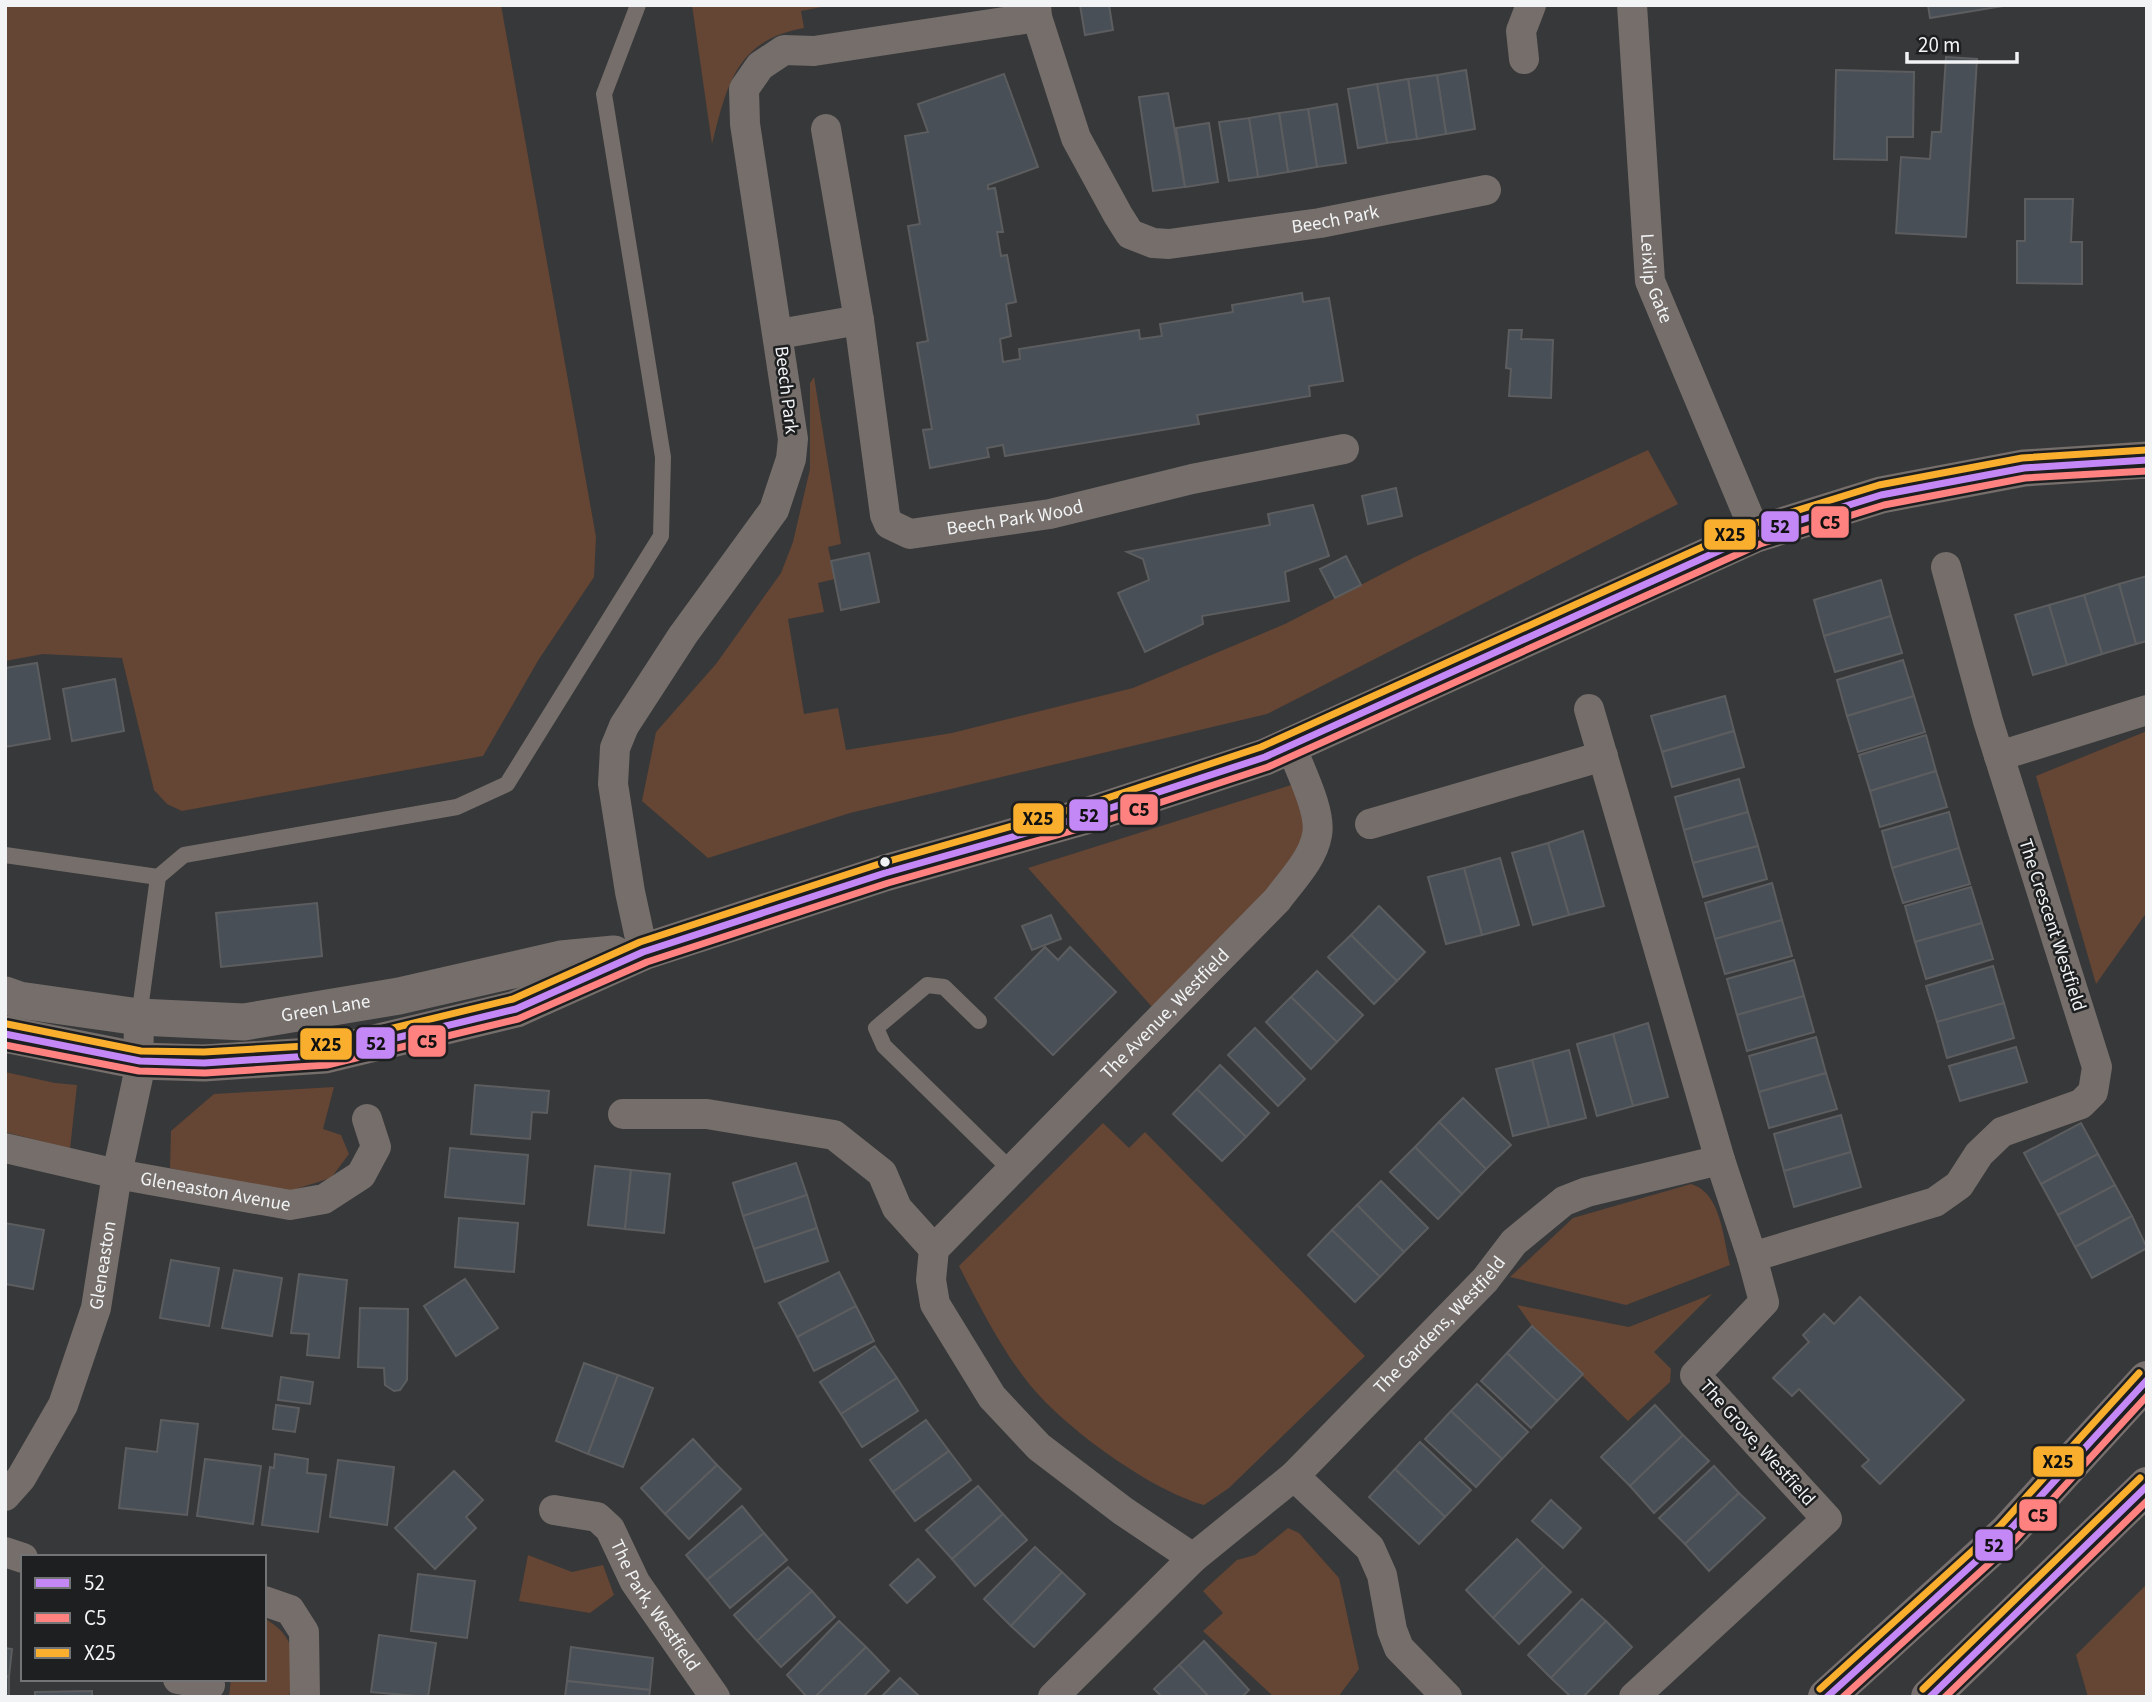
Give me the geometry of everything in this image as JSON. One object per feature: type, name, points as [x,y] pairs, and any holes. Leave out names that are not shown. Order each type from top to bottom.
[{"type":"main road","points":[[1827,1697],[2007,1533],[2147,1380]]},
{"type":"main road","points":[[1930,1697],[2147,1486]]},
{"type":"street","points":[[1524,59],[1521,32],[1531,5]]},
{"type":"street","name":"Leixlip Gate","points":[[1632,5],[1650,281],[1756,534]]},
{"type":"street","name":"Beech Park","points":[[643,952],[630,892],[614,784],[615,748],[624,726],[683,635],[775,510],[791,459],[793,439],[779,334],[742,98],[760,66],[784,50],[814,51],[1037,11],[1076,138],[1130,234],[1153,243],[1170,244],[1320,223],[1486,190]]},
{"type":"street","name":"Beech Park Wood","points":[[826,129],[859,320],[885,515],[889,524],[909,534],[1050,514],[1192,479],[1344,449]]},
{"type":"street","points":[[779,334],[859,320]]},
{"type":"street","name":"Green Lane","points":[[5,1034],[140,1061],[204,1063],[324,1055],[516,1009],[643,952],[885,873],[1086,816],[1291,746],[1756,534],[1881,495],[2024,468],[2147,460]]},
{"type":"street","name":"The Crescent Westfield","points":[[1752,1257],[1935,1202],[1959,1185],[1979,1154],[2002,1132],[2081,1104],[2093,1092],[2097,1067],[1999,756],[1946,567]]},
{"type":"street","points":[[1589,709],[1720,1160],[1752,1257]]},
{"type":"street","points":[[1999,756],[2147,710]]},
{"type":"street","name":"The Avenue, Westfield","points":[[934,1250],[1277,900],[1304,864],[1317,835],[1317,816],[1291,746]]},
{"type":"street","points":[[1370,824],[1603,756]]},
{"type":"street","name":"Green Lane","points":[[5,995],[139,1017],[244,1022],[399,996],[561,959],[643,952]]},
{"type":"street","points":[[5,1017],[96,1035],[140,1061]]},
{"type":"street","name":"Gleneaston","points":[[5,1496],[20,1478],[63,1405],[96,1308],[117,1174],[140,1061],[139,1017]]},
{"type":"street","points":[[623,1114],[707,1114],[834,1135],[882,1172],[897,1208],[934,1250],[930,1280],[935,1304],[992,1397],[1039,1447],[1133,1518],[1193,1558],[1053,1697]]},
{"type":"street","name":"Gleneaston Avenue","points":[[5,1148],[117,1174],[290,1205],[324,1199],[361,1175],[376,1147],[367,1119]]},
{"type":"street","name":"The Gardens, Westfield","points":[[1193,1558],[1294,1476],[1485,1280],[1514,1242],[1564,1201],[1587,1192],[1720,1160]]},
{"type":"street","name":"The Grove, Westfield","points":[[1633,1697],[1827,1519],[1695,1375],[1764,1302],[1752,1257]]},
{"type":"street","points":[[1294,1476],[1370,1548],[1384,1584],[1392,1630],[1399,1648],[1447,1697]]},
{"type":"street","name":"The Park, Westfield","points":[[554,1510],[597,1517],[610,1529],[635,1583],[715,1697]]},
{"type":"street","points":[[266,1602],[290,1609],[304,1632],[305,1697]]},
{"type":"street","points":[[188,1681],[210,1685]]},
{"type":"lane","points":[[139,1017],[158,877],[184,855],[457,807],[507,784],[661,536],[663,457],[604,94],[638,5]]},
{"type":"lane","points":[[5,855],[158,877]]},
{"type":"lane","points":[[979,1021],[944,988],[927,985],[876,1028],[884,1046],[1011,1170]]},
{"type":"shaded area","points":[[5,5],[501,5],[596,537],[594,577],[539,659],[483,756],[182,811],[167,804],[154,790],[122,658],[43,654],[5,661]]},
{"type":"shaded area","points":[[692,5],[832,5],[801,11],[804,28],[781,34],[749,54],[730,85],[712,144]]},
{"type":"shaded area","points":[[814,377],[841,544],[828,547],[835,579],[818,583],[824,612],[788,619],[804,714],[838,708],[846,750],[952,733],[1133,688],[1285,624],[1415,557],[1648,450],[1678,504],[1267,714],[850,813],[708,858],[642,801],[656,732],[716,664],[781,573],[793,542],[810,469],[810,383]]},
{"type":"shaded area","points":[[2147,731],[2147,912],[2096,984],[2036,776]]},
{"type":"shaded area","points":[[1304,781],[1318,830],[1161,1017],[1028,868]]},
{"type":"shaded area","points":[[5,1072],[77,1085],[70,1149],[5,1132]]},
{"type":"shaded area","points":[[334,1087],[323,1129],[341,1135],[349,1154],[331,1178],[283,1193],[170,1168],[171,1131],[214,1094]]},
{"type":"shaded area","points":[[1103,1123],[1129,1148],[1145,1132],[1365,1356],[1229,1488],[1204,1505],[1182,1497],[1134,1472],[1086,1438],[1045,1402],[1010,1357],[959,1266]]},
{"type":"shaded area","points":[[1691,1184],[1709,1196],[1715,1206],[1730,1265],[1626,1305],[1510,1277],[1573,1218]]},
{"type":"shaded area","points":[[1712,1294],[1654,1352],[1671,1369],[1670,1382],[1628,1421],[1532,1326],[1517,1305],[1629,1327]]},
{"type":"shaded area","points":[[1288,1528],[1299,1533],[1339,1578],[1359,1669],[1338,1697],[1274,1697],[1203,1631],[1223,1613],[1203,1591],[1237,1560],[1255,1555]]},
{"type":"shaded area","points":[[528,1555],[572,1572],[603,1565],[614,1595],[590,1613],[519,1601]]},
{"type":"shaded area","points":[[2147,1584],[2147,1697],[2088,1697],[2076,1655]]},
{"type":"shaded area","points":[[266,1619],[284,1634],[292,1652],[293,1672],[289,1697],[229,1697],[231,1681],[266,1681]]},
{"type":"building","points":[[1080,5],[1109,5],[1113,30],[1085,35]]},
{"type":"building","points":[[1928,5],[2009,5],[1930,18]]},
{"type":"building","points":[[1946,57],[1977,59],[1966,237],[1896,233],[1901,157],[1930,159],[1932,132],[1941,132]]},
{"type":"building","points":[[1466,70],[1475,129],[1446,134],[1437,75]]},
{"type":"building","points":[[1836,70],[1914,72],[1913,137],[1887,137],[1887,160],[1834,159]]},
{"type":"building","points":[[1004,74],[1038,167],[988,185],[988,189],[995,188],[1003,232],[997,232],[1001,256],[1007,255],[1016,302],[1006,304],[1011,336],[1000,339],[1003,362],[1020,359],[1019,349],[1139,330],[1140,339],[1162,336],[1160,324],[1233,312],[1232,305],[1302,293],[1303,302],[1329,298],[1343,381],[1309,386],[1310,396],[1197,415],[1199,424],[1005,456],[1003,445],[987,448],[989,457],[930,468],[923,430],[932,429],[917,343],[928,341],[908,226],[920,224],[905,136],[928,132],[918,104]]},
{"type":"building","points":[[1437,75],[1446,134],[1417,139],[1408,79]]},
{"type":"building","points":[[1408,79],[1417,139],[1387,143],[1377,84]]},
{"type":"building","points":[[1377,84],[1387,143],[1358,148],[1348,89]]},
{"type":"building","points":[[1168,93],[1185,187],[1153,191],[1139,97]]},
{"type":"building","points":[[1337,104],[1346,163],[1317,167],[1308,109]]},
{"type":"building","points":[[1308,109],[1317,167],[1288,172],[1279,113]]},
{"type":"building","points":[[1279,113],[1288,172],[1258,177],[1249,118]]},
{"type":"building","points":[[1249,118],[1258,177],[1229,181],[1219,122]]},
{"type":"building","points":[[1209,123],[1218,182],[1185,187],[1176,128]]},
{"type":"building","points":[[2025,199],[2073,199],[2071,242],[2082,242],[2082,284],[2017,283],[2017,241],[2025,241]]},
{"type":"building","points":[[1509,330],[1522,330],[1521,339],[1553,340],[1551,398],[1509,396],[1511,369],[1506,368]]},
{"type":"building","points":[[1396,488],[1402,516],[1368,524],[1362,496]]},
{"type":"building","points":[[1313,505],[1329,556],[1285,572],[1289,601],[1202,616],[1203,624],[1145,652],[1118,593],[1149,580],[1143,559],[1127,552],[1270,525],[1268,514]]},
{"type":"building","points":[[869,553],[879,602],[841,610],[831,561]]},
{"type":"building","points":[[1346,556],[1361,585],[1335,598],[1320,569]]},
{"type":"building","points":[[2147,576],[2147,641],[2136,644],[2119,584]]},
{"type":"building","points":[[1881,580],[1891,616],[1824,636],[1814,600]]},
{"type":"building","points":[[2119,584],[2136,644],[2102,654],[2084,595]]},
{"type":"building","points":[[2084,595],[2102,654],[2067,665],[2049,605]]},
{"type":"building","points":[[2049,605],[2067,665],[2033,675],[2015,615]]},
{"type":"building","points":[[1891,616],[1902,653],[1835,672],[1824,636]]},
{"type":"building","points":[[1903,660],[1914,696],[1847,716],[1837,680]]},
{"type":"building","points":[[37,663],[50,739],[5,747],[5,668]]},
{"type":"building","points":[[115,679],[124,731],[72,741],[63,689]]},
{"type":"building","points":[[1725,696],[1734,731],[1662,752],[1651,716]]},
{"type":"building","points":[[1914,696],[1925,732],[1858,752],[1847,716]]},
{"type":"building","points":[[1734,731],[1744,767],[1672,787],[1662,752]]},
{"type":"building","points":[[1926,735],[1936,771],[1870,791],[1859,755]]},
{"type":"building","points":[[1936,771],[1947,807],[1880,827],[1870,791]]},
{"type":"building","points":[[1739,779],[1748,812],[1684,830],[1675,797]]},
{"type":"building","points":[[1748,812],[1758,846],[1693,863],[1684,830]]},
{"type":"building","points":[[1949,812],[1959,848],[1892,868],[1882,831]]},
{"type":"building","points":[[1583,831],[1604,906],[1569,915],[1548,843]]},
{"type":"building","points":[[1548,843],[1569,915],[1533,925],[1512,853]]},
{"type":"building","points":[[1758,846],[1767,879],[1703,897],[1693,863]]},
{"type":"building","points":[[1959,848],[1970,884],[1903,903],[1892,868]]},
{"type":"building","points":[[1500,858],[1519,925],[1482,935],[1464,868]]},
{"type":"building","points":[[1464,868],[1482,935],[1446,944],[1428,877]]},
{"type":"building","points":[[1772,883],[1782,920],[1715,939],[1705,903]]},
{"type":"building","points":[[1971,887],[1982,923],[1915,942],[1905,906]]},
{"type":"building","points":[[317,903],[322,956],[221,967],[216,913]]},
{"type":"building","points":[[1379,906],[1425,952],[1397,981],[1351,935]]},
{"type":"building","points":[[1051,915],[1061,939],[1032,950],[1022,926]]},
{"type":"building","points":[[1782,920],[1792,956],[1725,974],[1715,939]]},
{"type":"building","points":[[1982,923],[1993,959],[1926,979],[1915,942]]},
{"type":"building","points":[[1351,935],[1397,981],[1374,1004],[1328,957]]},
{"type":"building","points":[[1045,947],[1058,960],[1070,947],[1116,992],[1053,1055],[995,998]]},
{"type":"building","points":[[1794,960],[1804,996],[1737,1015],[1727,979]]},
{"type":"building","points":[[1993,966],[2004,1003],[1937,1022],[1926,986]]},
{"type":"building","points":[[1317,971],[1363,1015],[1337,1042],[1291,997]]},
{"type":"building","points":[[1804,996],[1814,1032],[1747,1051],[1737,1015]]},
{"type":"building","points":[[1291,997],[1337,1042],[1311,1069],[1266,1022]]},
{"type":"building","points":[[2004,1003],[2014,1038],[1947,1058],[1937,1022]]},
{"type":"building","points":[[1648,1023],[1668,1097],[1633,1106],[1613,1034]]},
{"type":"building","points":[[1255,1028],[1305,1079],[1278,1106],[1228,1055]]},
{"type":"building","points":[[1613,1034],[1633,1106],[1597,1116],[1577,1044]]},
{"type":"building","points":[[1816,1037],[1826,1073],[1759,1092],[1749,1056]]},
{"type":"building","points":[[2016,1047],[2027,1082],[1960,1101],[1949,1066]]},
{"type":"building","points":[[1569,1050],[1586,1118],[1549,1127],[1532,1060]]},
{"type":"building","points":[[1532,1060],[1549,1127],[1513,1136],[1496,1069]]},
{"type":"building","points":[[1220,1065],[1269,1113],[1246,1137],[1197,1089]]},
{"type":"building","points":[[1826,1073],[1837,1109],[1769,1128],[1759,1092]]},
{"type":"building","points":[[475,1085],[549,1091],[547,1113],[532,1112],[530,1139],[471,1134]]},
{"type":"building","points":[[1197,1089],[1246,1137],[1222,1161],[1173,1114]]},
{"type":"building","points":[[1463,1098],[1511,1145],[1486,1169],[1439,1122]]},
{"type":"building","points":[[1841,1115],[1851,1152],[1784,1171],[1774,1134]]},
{"type":"building","points":[[1439,1122],[1486,1169],[1462,1194],[1415,1147]]},
{"type":"building","points":[[2081,1123],[2098,1154],[2041,1184],[2024,1153]]},
{"type":"building","points":[[1415,1147],[1462,1194],[1438,1219],[1390,1172]]},
{"type":"building","points":[[450,1148],[528,1155],[524,1204],[445,1197]]},
{"type":"building","points":[[1851,1152],[1861,1187],[1794,1207],[1784,1171]]},
{"type":"building","points":[[2098,1154],[2115,1185],[2058,1215],[2041,1184]]},
{"type":"building","points":[[796,1163],[807,1195],[743,1216],[733,1183]]},
{"type":"building","points":[[595,1166],[631,1170],[625,1229],[588,1225]]},
{"type":"building","points":[[631,1170],[670,1174],[664,1233],[625,1229]]},
{"type":"building","points":[[1381,1181],[1428,1228],[1404,1252],[1357,1205]]},
{"type":"building","points":[[2115,1185],[2132,1216],[2075,1247],[2058,1215]]},
{"type":"building","points":[[807,1195],[817,1228],[754,1249],[743,1216]]},
{"type":"building","points":[[1357,1205],[1404,1252],[1380,1277],[1332,1230]]},
{"type":"building","points":[[2132,1216],[2147,1248],[2092,1278],[2075,1247]]},
{"type":"building","points":[[459,1218],[518,1223],[514,1272],[455,1267]]},
{"type":"building","points":[[5,1223],[44,1230],[33,1289],[5,1284]]},
{"type":"building","points":[[817,1228],[828,1261],[765,1282],[754,1249]]},
{"type":"building","points":[[1332,1230],[1380,1277],[1355,1302],[1308,1255]]},
{"type":"building","points":[[171,1260],[219,1268],[209,1326],[160,1318]]},
{"type":"building","points":[[234,1270],[282,1278],[272,1336],[222,1328]]},
{"type":"building","points":[[839,1272],[856,1306],[797,1337],[779,1303]]},
{"type":"building","points":[[299,1274],[347,1280],[339,1358],[307,1355],[309,1334],[291,1333]]},
{"type":"building","points":[[465,1279],[498,1328],[456,1356],[424,1306]]},
{"type":"building","points":[[1860,1297],[1964,1400],[1880,1484],[1862,1466],[1869,1460],[1799,1389],[1792,1396],[1773,1378],[1809,1342],[1803,1335],[1824,1314],[1834,1324]]},
{"type":"building","points":[[856,1306],[874,1341],[814,1371],[797,1337]]},
{"type":"building","points":[[360,1308],[408,1309],[407,1380],[400,1390],[394,1391],[385,1385],[384,1368],[358,1367]]},
{"type":"building","points":[[1532,1326],[1583,1374],[1557,1401],[1507,1353]]},
{"type":"building","points":[[875,1346],[897,1378],[841,1414],[820,1382]]},
{"type":"building","points":[[1507,1353],[1557,1401],[1531,1428],[1481,1381]]},
{"type":"building","points":[[584,1363],[618,1375],[588,1454],[556,1441]]},
{"type":"building","points":[[618,1375],[653,1388],[623,1467],[588,1454]]},
{"type":"building","points":[[281,1377],[313,1382],[310,1404],[278,1400]]},
{"type":"building","points":[[897,1378],[918,1411],[862,1447],[841,1414]]},
{"type":"building","points":[[1477,1384],[1528,1432],[1502,1459],[1451,1411]]},
{"type":"building","points":[[276,1405],[299,1408],[295,1432],[273,1429]]},
{"type":"building","points":[[1655,1405],[1683,1435],[1630,1486],[1601,1457]]},
{"type":"building","points":[[1451,1411],[1502,1459],[1476,1487],[1425,1439]]},
{"type":"building","points":[[161,1420],[198,1424],[187,1515],[119,1508],[126,1448],[157,1452]]},
{"type":"building","points":[[926,1420],[949,1451],[893,1492],[870,1460]]},
{"type":"building","points":[[1683,1435],[1709,1461],[1654,1513],[1630,1486]]},
{"type":"building","points":[[693,1439],[717,1465],[665,1514],[641,1488]]},
{"type":"building","points":[[1420,1442],[1471,1490],[1445,1517],[1395,1469]]},
{"type":"building","points":[[949,1451],[971,1480],[915,1521],[893,1492]]},
{"type":"building","points":[[275,1454],[308,1459],[307,1473],[326,1475],[318,1532],[262,1525],[270,1467],[274,1468]]},
{"type":"building","points":[[205,1459],[261,1466],[253,1524],[197,1516]]},
{"type":"building","points":[[338,1460],[394,1467],[387,1525],[330,1517]]},
{"type":"building","points":[[717,1465],[741,1489],[689,1539],[665,1514]]},
{"type":"building","points":[[1714,1466],[1739,1493],[1685,1544],[1659,1518]]},
{"type":"building","points":[[1395,1469],[1445,1517],[1419,1544],[1369,1497]]},
{"type":"building","points":[[454,1471],[483,1500],[466,1517],[476,1528],[435,1569],[395,1528]]},
{"type":"building","points":[[978,1486],[1003,1514],[952,1559],[926,1530]]},
{"type":"building","points":[[1739,1493],[1765,1518],[1709,1571],[1685,1544]]},
{"type":"building","points":[[1551,1500],[1581,1528],[1563,1548],[1532,1521]]},
{"type":"building","points":[[742,1506],[764,1533],[707,1580],[686,1555]]},
{"type":"building","points":[[1003,1514],[1027,1540],[975,1586],[952,1559]]},
{"type":"building","points":[[764,1533],[787,1560],[730,1608],[707,1580]]},
{"type":"building","points":[[1517,1539],[1544,1566],[1493,1618],[1466,1590]]},
{"type":"building","points":[[1035,1547],[1062,1572],[1011,1626],[984,1599]]},
{"type":"building","points":[[918,1559],[935,1577],[907,1603],[890,1585]]},
{"type":"building","points":[[1544,1566],[1571,1592],[1519,1644],[1493,1618]]},
{"type":"building","points":[[788,1567],[812,1591],[757,1641],[734,1615]]},
{"type":"building","points":[[1062,1572],[1085,1594],[1034,1647],[1011,1626]]},
{"type":"building","points":[[418,1574],[475,1581],[467,1638],[411,1631]]},
{"type":"building","points":[[812,1591],[835,1617],[781,1667],[757,1641]]},
{"type":"building","points":[[1582,1599],[1606,1621],[1551,1678],[1528,1655]]},
{"type":"building","points":[[839,1621],[866,1647],[815,1697],[807,1697],[787,1675]]},
{"type":"building","points":[[1606,1621],[1632,1647],[1583,1697],[1571,1697],[1551,1678]]},
{"type":"building","points":[[379,1635],[436,1643],[428,1697],[371,1692]]},
{"type":"building","points":[[1204,1641],[1249,1690],[1242,1697],[1209,1697],[1179,1665]]},
{"type":"building","points":[[571,1647],[653,1658],[650,1690],[567,1681]]},
{"type":"building","points":[[866,1647],[889,1671],[863,1697],[815,1697]]},
{"type":"building","points":[[5,1648],[12,1649],[9,1676],[5,1676]]},
{"type":"building","points":[[1179,1665],[1209,1697],[1162,1697],[1154,1689]]},
{"type":"building","points":[[5,1677],[9,1677],[9,1697],[5,1697]]},
{"type":"building","points":[[900,1678],[920,1697],[881,1697]]},
{"type":"building","points":[[567,1681],[650,1690],[649,1697],[565,1697]]},
{"type":"building","points":[[92,1691],[92,1697],[35,1697],[35,1692]]},
{"type":"transit line","name":"X25","points":[[7,1024],[141,1051],[204,1052],[323,1045],[513,999],[640,942],[882,863],[1083,806],[1261,747],[1753,524],[1879,485],[2022,458],[2146,450]]},
{"type":"transit line","name":"52","points":[[5,1034],[140,1061],[204,1063],[325,1055],[516,1009],[643,952],[885,873],[1086,816],[1265,757],[1756,534],[1881,495],[2024,468],[2147,460]]},
{"type":"transit line","name":"C5","points":[[5,1045],[139,1071],[205,1073],[327,1065],[518,1019],[647,962],[888,883],[1089,826],[1268,767],[1760,544],[1884,505],[2025,478],[2147,471]]},
{"type":"transit line","name":"X25","points":[[1820,1689],[2000,1526],[2139,1373]]},
{"type":"transit line","name":"52","points":[[1827,1697],[2007,1533],[2147,1380]]},
{"type":"transit line","name":"C5","points":[[1843,1697],[2014,1541],[2147,1396]]},
{"type":"transit line","name":"X25","points":[[1923,1689],[2140,1478]]},
{"type":"transit line","name":"52","points":[[1930,1697],[2147,1486]]},
{"type":"transit line","name":"C5","points":[[1945,1697],[2147,1501]]}]
